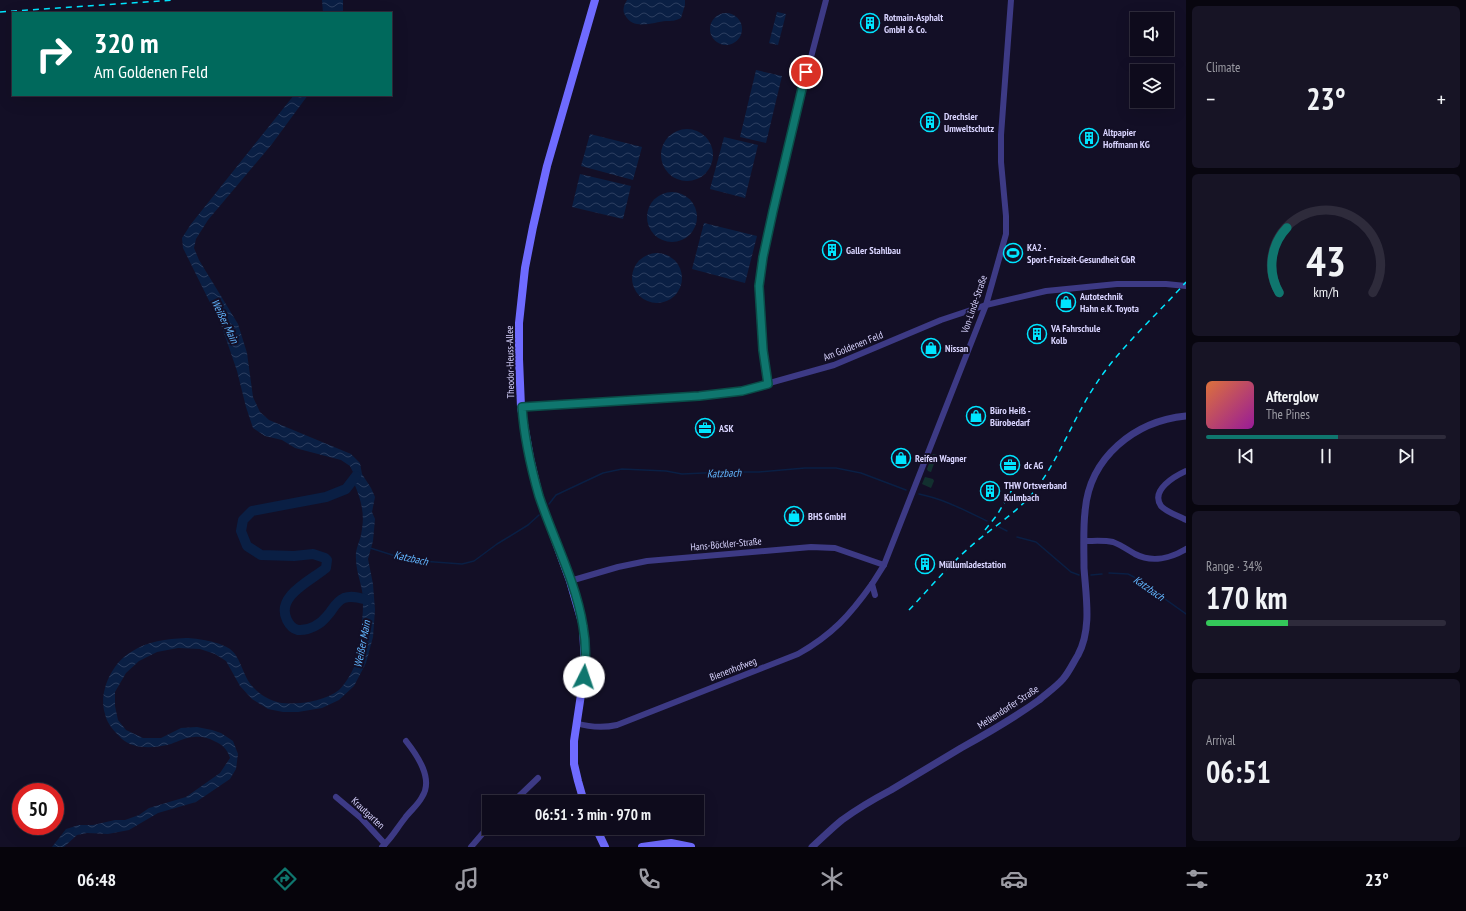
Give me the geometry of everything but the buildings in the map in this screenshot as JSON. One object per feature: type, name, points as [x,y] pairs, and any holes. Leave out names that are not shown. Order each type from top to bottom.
[{"type":"main road","name":"Theodor-Heuss-Allee","points":[[582,795],[574,764],[574,741],[583,687],[585,653],[584,626],[570,581],[539,496],[524,427],[519,359],[519,323],[525,268],[532,226],[547,166],[595,0]]},
{"type":"main road","points":[[599,835],[605,847]]},
{"type":"main road","points":[[642,847],[671,842],[691,847]]},
{"type":"street","points":[[768,384],[762,342],[759,286],[763,257],[788,145],[826,0]]},
{"type":"street","name":"Von-Linde-Straße","points":[[872,584],[884,565],[986,305],[1006,234],[1001,146],[1011,0]]},
{"type":"street","name":"Am Goldenen Feld","points":[[522,407],[699,396],[742,391],[834,365],[941,320],[986,305],[1046,291],[1083,286],[1139,283],[1186,286]]},
{"type":"street","name":"Melkendorfer Straße","points":[[812,847],[844,819],[871,801],[1021,713],[1063,679],[1079,653],[1084,641],[1087,613],[1084,566],[1085,511],[1096,474],[1104,460],[1117,445],[1132,434],[1150,424],[1166,419],[1186,416]]},
{"type":"street","points":[[1186,471],[1162,487],[1159,500],[1161,506],[1186,520]]},
{"type":"street","points":[[1085,541],[1101,540],[1112,542],[1137,555],[1149,559],[1162,559],[1174,556],[1186,549]]},
{"type":"street","name":"Hans-Böckler-Straße","points":[[570,581],[618,566],[647,561],[811,548],[835,548],[884,565]]},
{"type":"street","points":[[872,584],[875,595]]},
{"type":"street","name":"Bienenhofweg","points":[[576,723],[582,725],[607,727],[617,725],[798,654],[816,644],[835,628],[855,608],[872,584]]},
{"type":"street","points":[[384,845],[423,796],[426,786],[425,773],[420,760],[406,742]]},
{"type":"street","points":[[520,795],[538,778]]},
{"type":"street","name":"Krautgarten","points":[[336,797],[360,818],[384,845]]},
{"type":"street","points":[[472,847],[482,835]]},
{"type":"green space","points":[[933,454],[937,455],[931,472],[927,469]]},
{"type":"green space","points":[[925,477],[933,479],[934,481],[931,488],[922,484]]},
{"type":"water","points":[[322,0],[343,0],[343,12],[323,12]]},
{"type":"water","points":[[627,0],[685,0],[685,5],[681,18],[679,19],[650,24],[638,24],[629,20],[624,13]]},
{"type":"water","points":[[777,12],[786,14],[778,45],[769,43]]},
{"type":"water","points":[[726,13],[732,14],[739,20],[742,29],[741,35],[735,42],[726,45],[720,44],[713,38],[710,29],[711,23],[717,16]]},
{"type":"water","points":[[756,70],[782,76],[766,143],[740,137]]},
{"type":"water","name":"Weißer Main","points":[[293,96],[307,96],[272,144],[208,220],[196,239],[194,248],[199,260],[238,324],[247,353],[253,397],[260,412],[269,420],[351,454],[360,463],[362,474],[375,497],[372,512],[375,519],[373,541],[368,559],[373,584],[375,610],[373,637],[366,663],[354,686],[339,700],[322,708],[298,712],[283,712],[268,709],[252,699],[240,686],[226,661],[215,654],[200,649],[178,648],[157,652],[139,661],[126,673],[115,692],[115,706],[118,720],[126,730],[143,738],[161,738],[181,728],[197,727],[221,733],[233,741],[238,754],[236,769],[230,779],[196,802],[158,813],[129,830],[108,834],[87,833],[77,835],[64,847],[52,847],[61,835],[64,835],[66,829],[79,825],[93,825],[115,820],[125,820],[139,815],[149,808],[186,797],[220,773],[230,758],[228,752],[222,746],[205,738],[191,737],[171,744],[145,747],[127,743],[117,734],[106,718],[103,705],[105,688],[108,679],[118,663],[137,648],[151,643],[179,638],[196,639],[220,644],[230,649],[234,653],[250,683],[259,693],[273,701],[281,703],[304,703],[333,694],[344,684],[356,662],[362,626],[363,598],[356,565],[356,555],[363,519],[361,504],[351,476],[353,472],[350,466],[341,460],[295,448],[282,440],[265,436],[253,428],[237,371],[222,327],[183,248],[182,238],[191,224]]},
{"type":"water","points":[[687,129],[697,131],[705,137],[711,145],[713,155],[711,165],[705,173],[697,179],[687,181],[677,179],[669,173],[663,165],[661,155],[663,145],[669,137],[677,131]]},
{"type":"water","points":[[590,134],[642,147],[633,180],[581,166]]},
{"type":"water","points":[[724,137],[758,145],[745,198],[710,189]]},
{"type":"water","points":[[580,174],[631,186],[623,219],[572,207]]},
{"type":"water","points":[[672,192],[681,194],[690,199],[695,208],[697,217],[695,226],[690,235],[681,240],[672,242],[663,240],[654,235],[649,226],[647,217],[649,208],[654,199],[663,194]]},
{"type":"water","points":[[704,223],[757,236],[745,283],[692,269]]},
{"type":"water","points":[[657,253],[667,255],[675,260],[680,268],[682,278],[680,288],[675,296],[667,301],[657,303],[647,301],[639,296],[634,288],[632,278],[634,268],[639,260],[647,255]]},
{"type":"waterway","name":"Katzbach","points":[[549,504],[556,495],[603,473],[622,469],[666,471],[682,474],[759,472],[805,468],[836,468],[861,473],[906,490]]},
{"type":"waterway","points":[[356,476],[346,489],[326,497],[252,511],[243,520],[241,531],[247,546],[261,555],[294,556],[313,554],[327,560],[326,568],[304,583],[290,596],[286,603],[285,611],[287,620],[294,629],[302,630],[318,624],[338,602],[344,598],[353,597],[368,600]]},
{"type":"waterway","name":"Katzbach","points":[[919,494],[945,502],[987,521]]},
{"type":"waterway","name":"Katzbach","points":[[370,548],[402,558],[462,564],[474,561],[497,544],[528,525],[539,515]]},
{"type":"waterway","name":"Katzbach","points":[[999,527],[1007,531]]},
{"type":"waterway","name":"Katzbach","points":[[1017,537],[1036,542],[1071,572],[1079,575]]},
{"type":"waterway","name":"Katzbach","points":[[1109,573],[1128,574],[1134,577],[1186,614]]},
{"type":"waterway","name":"Katzbach","points":[[1091,575],[1102,574]]},
{"type":"railway","points":[[0,12],[175,0]]},
{"type":"railway","points":[[909,610],[962,554],[1018,509],[1032,494],[1050,468],[1087,398],[1106,370],[1127,344],[1186,282]]},
{"type":"railway","points":[[985,530],[997,515],[1016,483]]},
{"type":"place","name":"Rotmain-Asphalt GmbH & Co.","points":[[870,23]]},
{"type":"place","name":"Drechsler Umweltschutz","points":[[930,122]]},
{"type":"place","name":"Altpapier Hoffmann KG","points":[[1089,138]]},
{"type":"place","name":"Galler Stahlbau","points":[[832,250]]},
{"type":"place","name":"KA2 - Sport-Freizeit-Gesundheit GbR","points":[[1013,253]]},
{"type":"place","name":"Autotechnik Hahn e.K. Toyota","points":[[1066,302]]},
{"type":"place","name":"VA Fahrschule Kolb","points":[[1037,334]]},
{"type":"place","name":"Nissan","points":[[931,348]]},
{"type":"place","name":"Büro Heiß - Bürobedarf","points":[[976,416]]},
{"type":"place","name":"ASK","points":[[705,428]]},
{"type":"place","name":"Reifen Wagner","points":[[901,458]]},
{"type":"place","name":"dc AG","points":[[1010,465]]},
{"type":"place","name":"THW Ortsverband Kulmbach","points":[[990,491]]},
{"type":"place","name":"BHS GmbH","points":[[794,516]]},
{"type":"place","name":"Müllumladestation","points":[[925,564]]},
{"type":"route","points":[[584,677],[584,626],[578,604],[539,496],[524,427],[522,407],[699,396],[742,391],[768,384],[760,322],[759,286],[763,257],[773,211],[806,72]]}]
